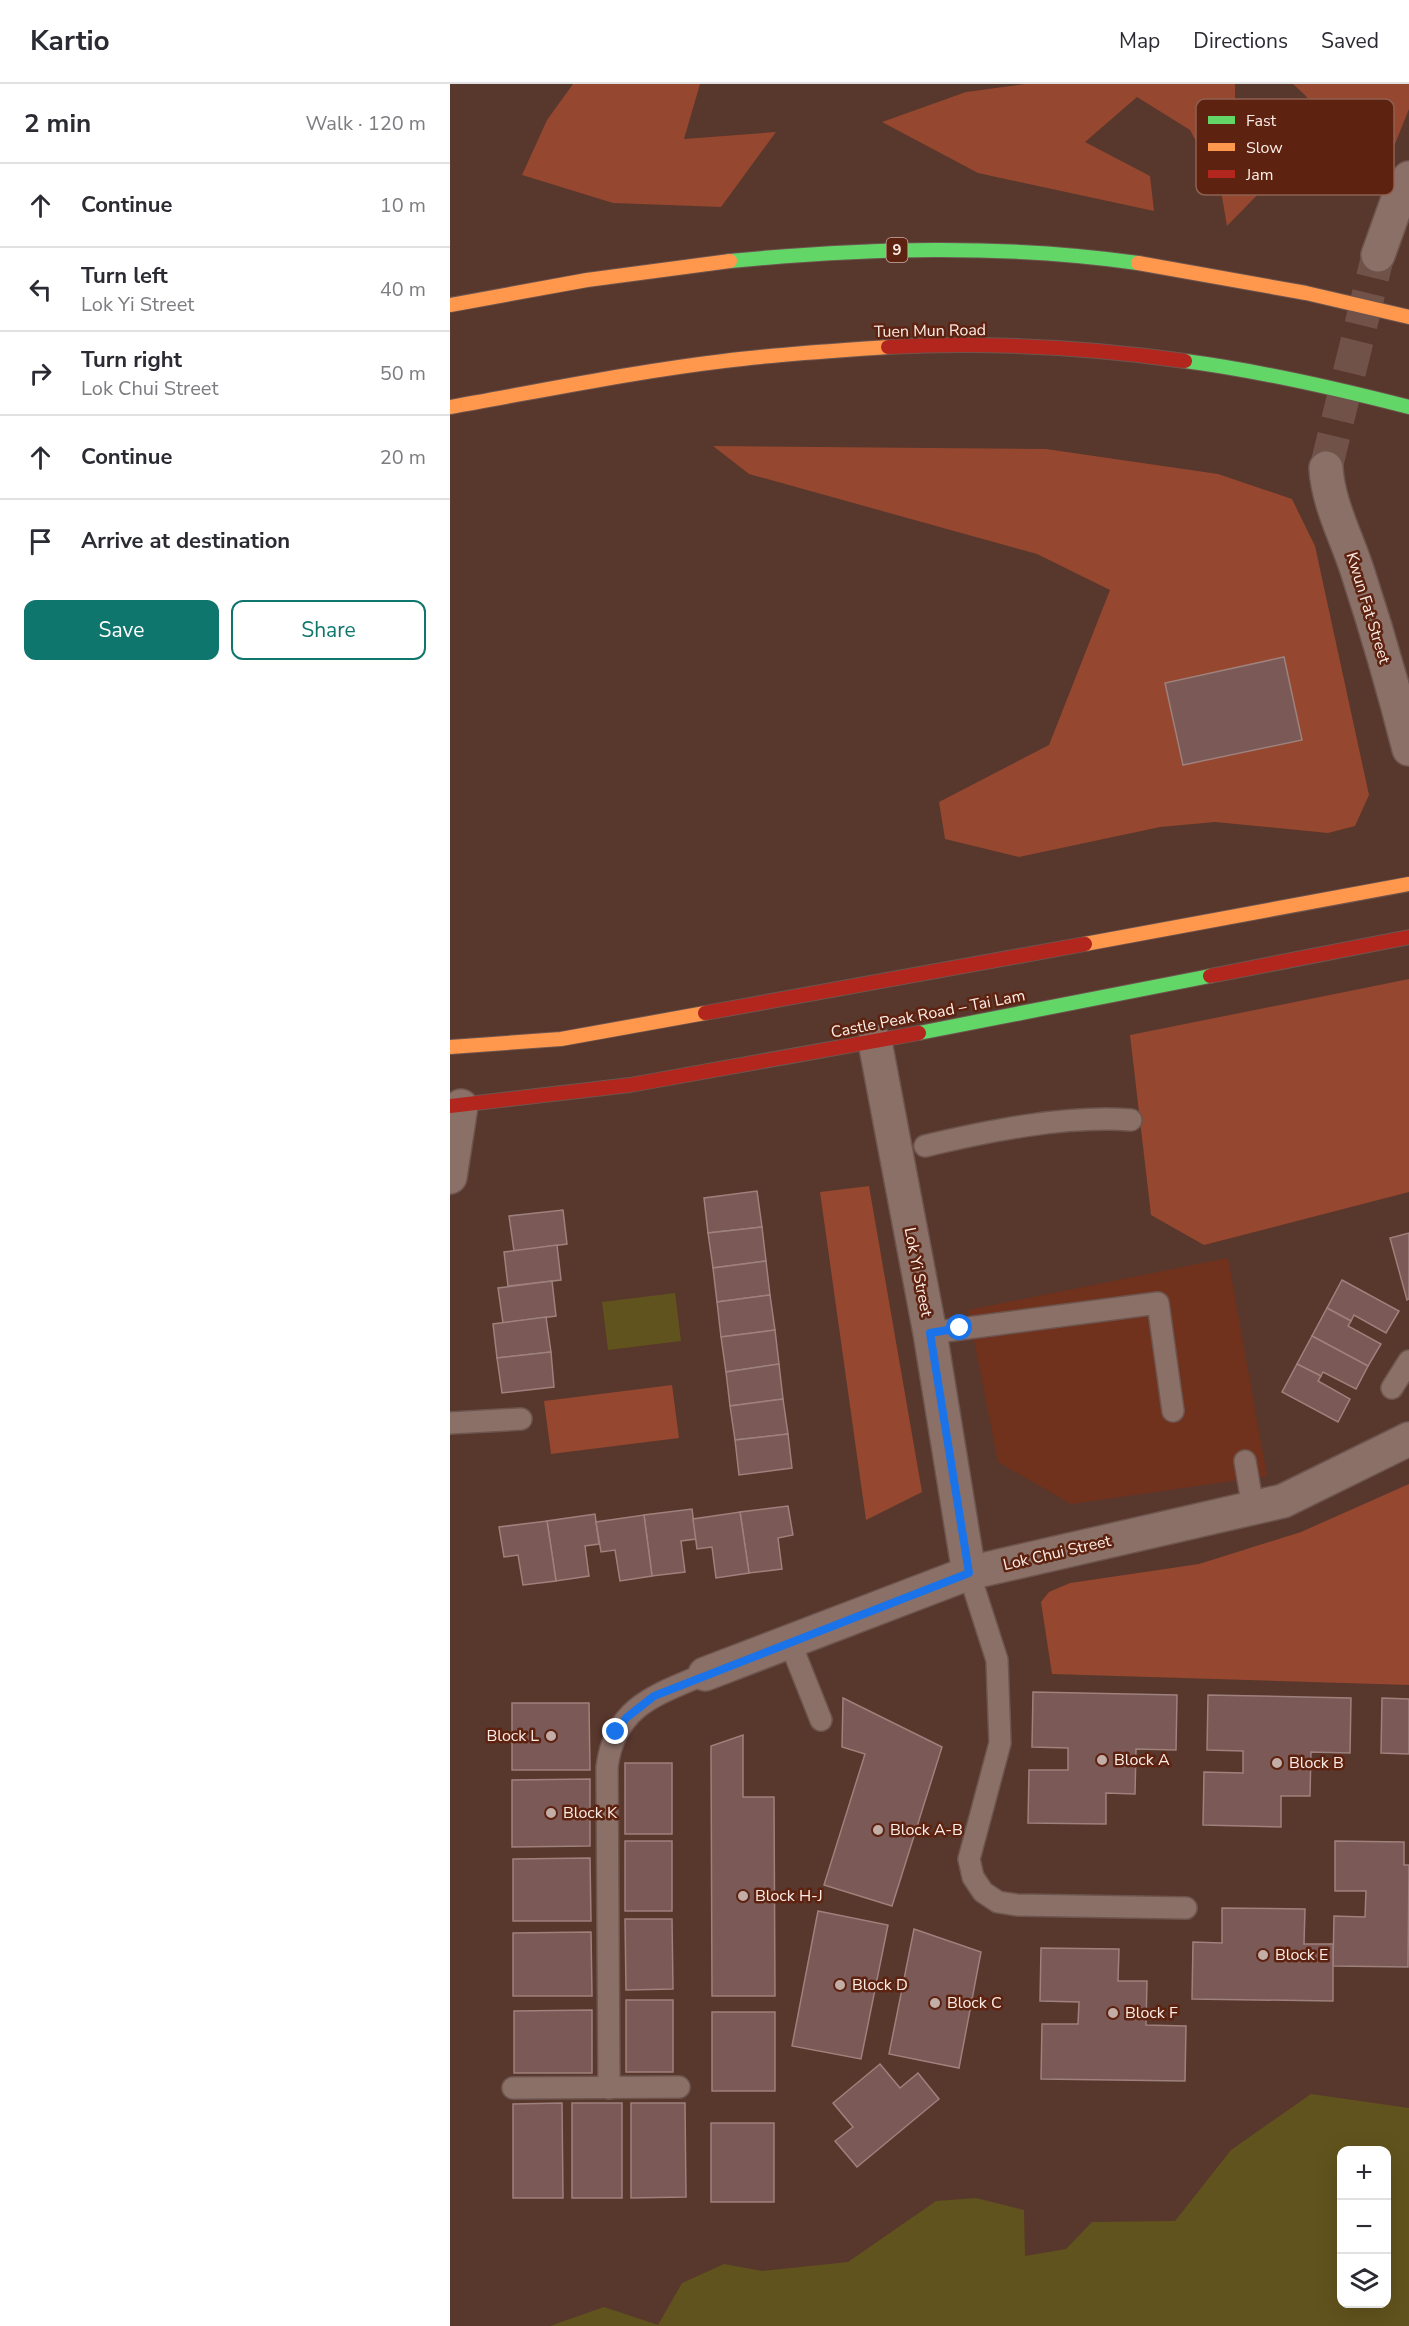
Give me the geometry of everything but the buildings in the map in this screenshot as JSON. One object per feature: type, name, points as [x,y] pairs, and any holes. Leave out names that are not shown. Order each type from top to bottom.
[{"type":"main road","name":"9","points":[[450,305],[523,290],[726,262],[869,250],[960,249],[1007,250],[1141,263],[1313,294],[1409,317]]},
{"type":"main road","name":"Tuen Mun Road","points":[[450,407],[629,375],[724,361],[814,351],[964,345],[1114,352],[1166,358],[1310,383],[1409,407]]},
{"type":"main road","points":[[450,1047],[561,1039],[900,979],[1409,884]]},
{"type":"main road","name":"Castle Peak Road – Tai Lam","points":[[456,1106],[630,1085],[875,1042],[1409,937]]},
{"type":"street","points":[[1378,255],[1405,190]]},
{"type":"street","name":"Kwun Fat Street","points":[[1326,468],[1330,496],[1359,576],[1409,749]]},
{"type":"street","name":"Lok Yi Street","points":[[875,1042],[930,1333],[969,1573]]},
{"type":"street","points":[[450,1177],[456,1106]]},
{"type":"street","name":"Lok Chui Street","points":[[705,1674],[969,1573],[1283,1501],[1409,1439]]},
{"type":"lane","points":[[925,1146],[1036,1125],[1112,1118],[1131,1120]]},
{"type":"lane","points":[[930,1333],[1158,1303],[1173,1411]]},
{"type":"lane","points":[[1392,1388],[1409,1361]]},
{"type":"lane","points":[[450,1423],[521,1419]]},
{"type":"lane","points":[[1245,1461],[1252,1508]]},
{"type":"lane","points":[[969,1573],[997,1660],[1000,1743],[972,1841],[969,1859],[973,1877],[983,1892],[999,1902],[1017,1905],[1186,1908]]},
{"type":"lane","points":[[790,1642],[821,1720]]},
{"type":"lane","points":[[609,2088],[607,1767],[610,1749],[616,1732],[639,1706],[654,1696],[705,1674]]},
{"type":"lane","points":[[513,2088],[679,2087]]},
{"type":"shaded area","points":[[573,84],[700,84],[684,139],[776,132],[721,207],[613,203],[522,175],[547,120]]},
{"type":"shaded area","points":[[1025,84],[1235,84],[1235,99],[1196,99],[1196,141],[1190,130],[1137,97],[1085,142],[1150,176],[1154,211],[978,173],[882,122],[966,92]]},
{"type":"shaded area","points":[[1293,84],[1409,84],[1409,109],[1394,146],[1394,99],[1308,99]]},
{"type":"shaded area","points":[[1222,195],[1257,195],[1227,226]]},
{"type":"shaded area","points":[[713,446],[1046,449],[1218,474],[1292,499],[1315,546],[1369,795],[1355,826],[1328,833],[1215,822],[1160,827],[1019,857],[945,839],[939,802],[1049,745],[1110,590],[1037,554],[749,474]]},
{"type":"shaded area","points":[[1409,979],[1409,1192],[1204,1245],[1151,1215],[1130,1035]]},
{"type":"shaded area","points":[[869,1186],[922,1492],[866,1520],[820,1192]]},
{"type":"shaded area","points":[[1228,1258],[1267,1476],[1071,1504],[998,1462],[968,1310]]},
{"type":"shaded area","points":[[675,1293],[681,1341],[608,1350],[602,1302]]},
{"type":"shaded area","points":[[672,1385],[679,1438],[551,1454],[544,1401]]},
{"type":"shaded area","points":[[1409,1484],[1409,1685],[1052,1674],[1041,1602],[1049,1592],[1070,1583],[1199,1564],[1301,1532]]},
{"type":"shaded area","points":[[1311,2094],[1409,2108],[1409,2326],[550,2326],[604,2307],[658,2325],[682,2283],[724,2264],[762,2271],[848,2262],[936,2201],[976,2198],[1024,2210],[1025,2256],[1066,2249],[1092,2222],[1175,2221],[1231,2150]]},
{"type":"tunnel","points":[[1326,468],[1378,255]]},
{"type":"traffic: fast","points":[[730,261],[832,253],[934,250],[1036,253],[1138,263]]},
{"type":"traffic: fast","points":[[1185,361],[1298,381],[1409,407]]},
{"type":"traffic: fast","points":[[919,1033],[1210,976]]},
{"type":"traffic: slow","points":[[450,305],[587,280],[730,261]]},
{"type":"traffic: slow","points":[[1138,263],[1306,293],[1409,317]]},
{"type":"traffic: slow","points":[[450,407],[690,365],[765,356],[888,347]]},
{"type":"traffic: slow","points":[[1085,944],[1409,884]]},
{"type":"traffic: slow","points":[[450,1047],[561,1039],[705,1013]]},
{"type":"traffic: jam","points":[[888,347],[962,345],[1036,347],[1111,352],[1185,361]]},
{"type":"traffic: jam","points":[[1210,976],[1409,937]]},
{"type":"traffic: jam","points":[[705,1013],[1085,944]]},
{"type":"traffic: jam","points":[[450,1106],[630,1085],[919,1033]]},
{"type":"place","name":"Block L","points":[[551,1736]]},
{"type":"place","name":"Block A","points":[[1102,1760]]},
{"type":"place","name":"Block B","points":[[1277,1763]]},
{"type":"place","name":"Block K","points":[[551,1813]]},
{"type":"place","name":"Block A-B","points":[[878,1830]]},
{"type":"place","name":"Block H-J","points":[[743,1896]]},
{"type":"place","name":"Block E","points":[[1263,1955]]},
{"type":"place","name":"Block D","points":[[840,1985]]},
{"type":"place","name":"Block C","points":[[935,2003]]},
{"type":"place","name":"Block F","points":[[1113,2013]]},
{"type":"route","points":[[616,1732],[626,1718],[654,1696],[705,1674],[969,1573],[930,1333],[960,1328]]}]
